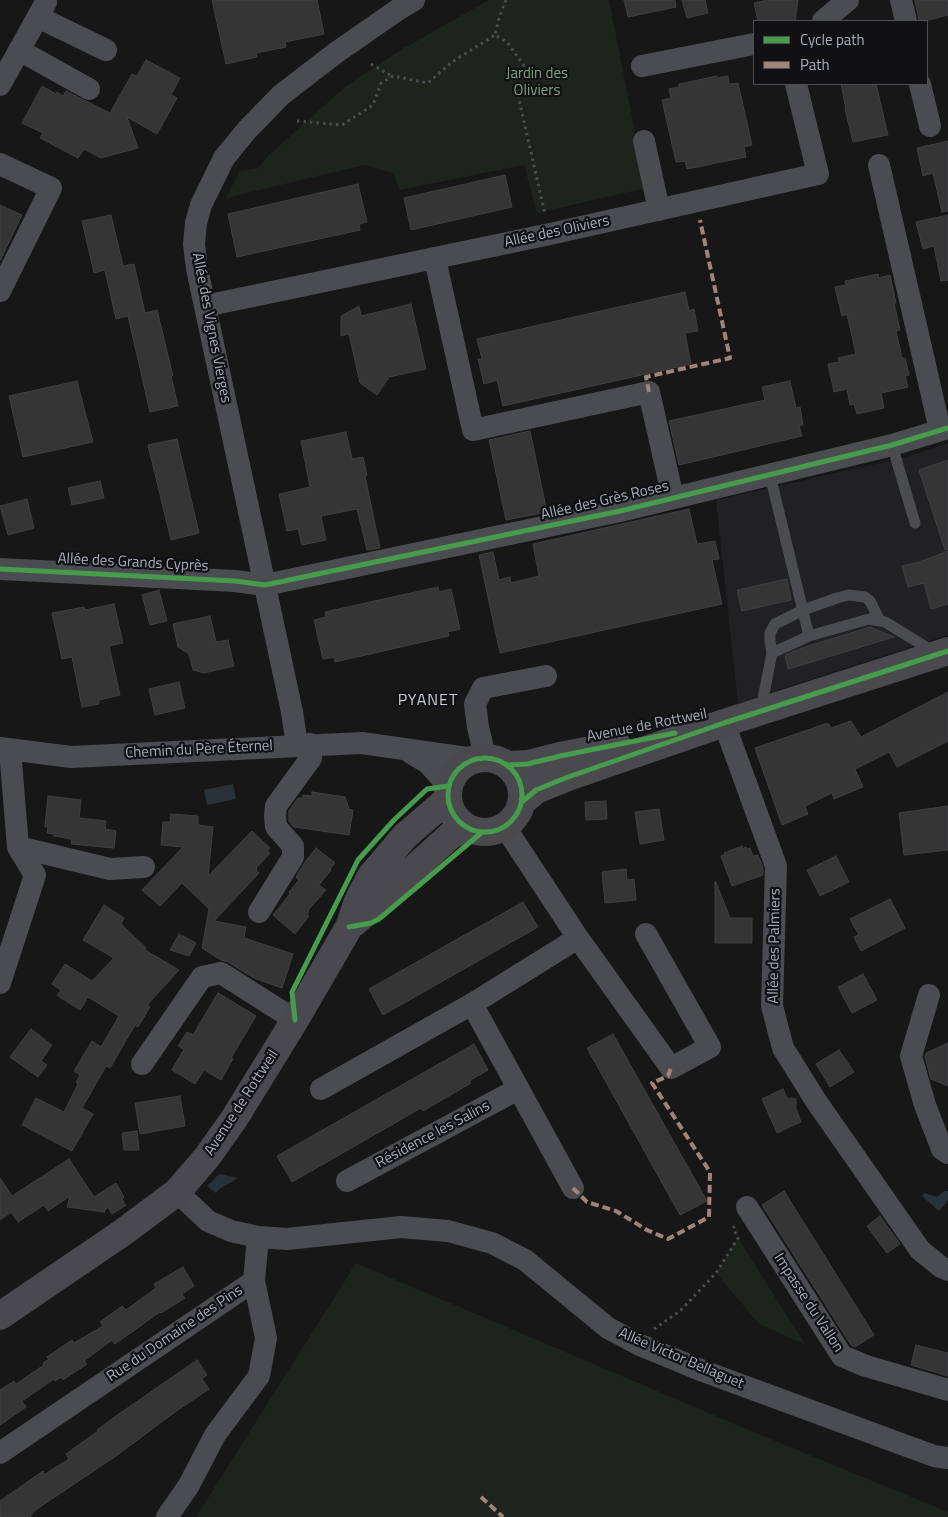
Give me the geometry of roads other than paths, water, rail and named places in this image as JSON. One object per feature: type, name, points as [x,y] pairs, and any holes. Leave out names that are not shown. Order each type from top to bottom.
[{"type":"main road","points":[[724,723],[943,653]]},
{"type":"main road","name":"Avenue de Rottweil","points":[[508,765],[528,764],[724,723]]},
{"type":"main road","name":"Avenue de Rottweil","points":[[523,801],[536,790],[568,777],[724,723]]},
{"type":"main road","points":[[478,759],[498,760],[508,765],[522,785],[523,801],[514,819],[506,827],[494,832],[481,833],[459,822],[451,811],[448,793],[454,775],[462,765],[478,759]]},
{"type":"main road","name":"Avenue de Rottweil","points":[[0,1316],[122,1233],[177,1192],[207,1158],[234,1119],[295,1020],[349,927],[358,901],[371,876],[404,836],[448,793]]},
{"type":"main road","name":"Avenue de Rottweil","points":[[349,927],[451,834],[470,829]]},
{"type":"street","name":"Allée des Vignes Vierges","points":[[304,745],[292,712],[197,269],[194,244],[196,223],[201,205],[224,158],[247,130],[281,95],[337,52],[399,8],[414,0]]},
{"type":"street","points":[[824,20],[848,0]]},
{"type":"street","points":[[901,0],[906,20]]},
{"type":"street","points":[[0,85],[42,9],[106,50]]},
{"type":"street","points":[[642,66],[753,44]]},
{"type":"street","points":[[19,50],[89,89]]},
{"type":"street","name":"Allée des Oliviers","points":[[205,306],[435,259],[818,174],[796,85]]},
{"type":"street","points":[[920,85],[930,126]]},
{"type":"street","points":[[644,141],[659,210]]},
{"type":"street","points":[[0,164],[51,188],[0,291]]},
{"type":"street","points":[[878,165],[944,429]]},
{"type":"street","points":[[435,259],[473,430],[649,392],[673,498]]},
{"type":"street","name":"Allée des Grès Roses","points":[[265,585],[620,512],[892,444],[944,429]]},
{"type":"street","name":"Allée des Grands Cyprès","points":[[0,569],[235,581],[265,585]]},
{"type":"street","points":[[478,759],[482,744],[475,704],[483,688],[546,676]]},
{"type":"street","name":"Allée des Palmiers","points":[[724,723],[776,866],[772,1006],[783,1048],[816,1101],[920,1250],[941,1267],[948,1270]]},
{"type":"street","name":"Chemin du Père Éternel","points":[[5,749],[71,757],[362,743],[457,758],[478,759]]},
{"type":"street","points":[[259,912],[293,857],[293,846],[276,827],[274,816],[276,806],[311,758],[304,745]]},
{"type":"street","name":"Chemin du Père Éternel","points":[[398,748],[415,754],[428,763],[448,793]]},
{"type":"street","points":[[0,983],[35,875],[18,847],[5,749]]},
{"type":"street","points":[[506,827],[578,938],[671,1068],[710,1047],[646,934]]},
{"type":"street","points":[[18,847],[110,869],[144,867]]},
{"type":"street","points":[[321,1089],[472,1004],[578,938]]},
{"type":"street","points":[[142,1064],[202,977],[221,973],[295,1020]]},
{"type":"street","points":[[929,995],[911,1056],[925,1105],[942,1149],[948,1153]]},
{"type":"street","points":[[472,1004],[573,1188]]},
{"type":"street","name":"Résidence les Salins","points":[[347,1181],[518,1088]]},
{"type":"street","name":"Allée Victor Bellaguet","points":[[177,1192],[208,1221],[231,1231],[258,1237],[287,1239],[401,1227],[448,1231],[492,1243],[525,1260],[608,1328],[640,1345],[703,1371],[934,1456],[948,1458]]},
{"type":"street","name":"Impasse du Vallon","points":[[747,1207],[842,1356],[866,1366],[948,1390]]},
{"type":"street","points":[[254,1281],[258,1237]]},
{"type":"street","name":"Rue du Domaine des Pins","points":[[0,1453],[254,1281],[266,1338],[259,1376],[214,1435],[189,1485],[167,1517]]},
{"type":"lane","points":[[892,444],[915,522]]},
{"type":"lane","points":[[770,475],[809,636]]},
{"type":"lane","points":[[761,711],[772,653],[770,633],[776,624],[803,610],[849,595],[866,597],[880,621]]},
{"type":"lane","points":[[772,653],[809,636],[869,619],[885,622],[943,653]]},
{"type":"district","name":"PYANET","points":[[428,701]]},
{"type":"park label","name":"Jardin des Oliviers","points":[[537,82]]}]
